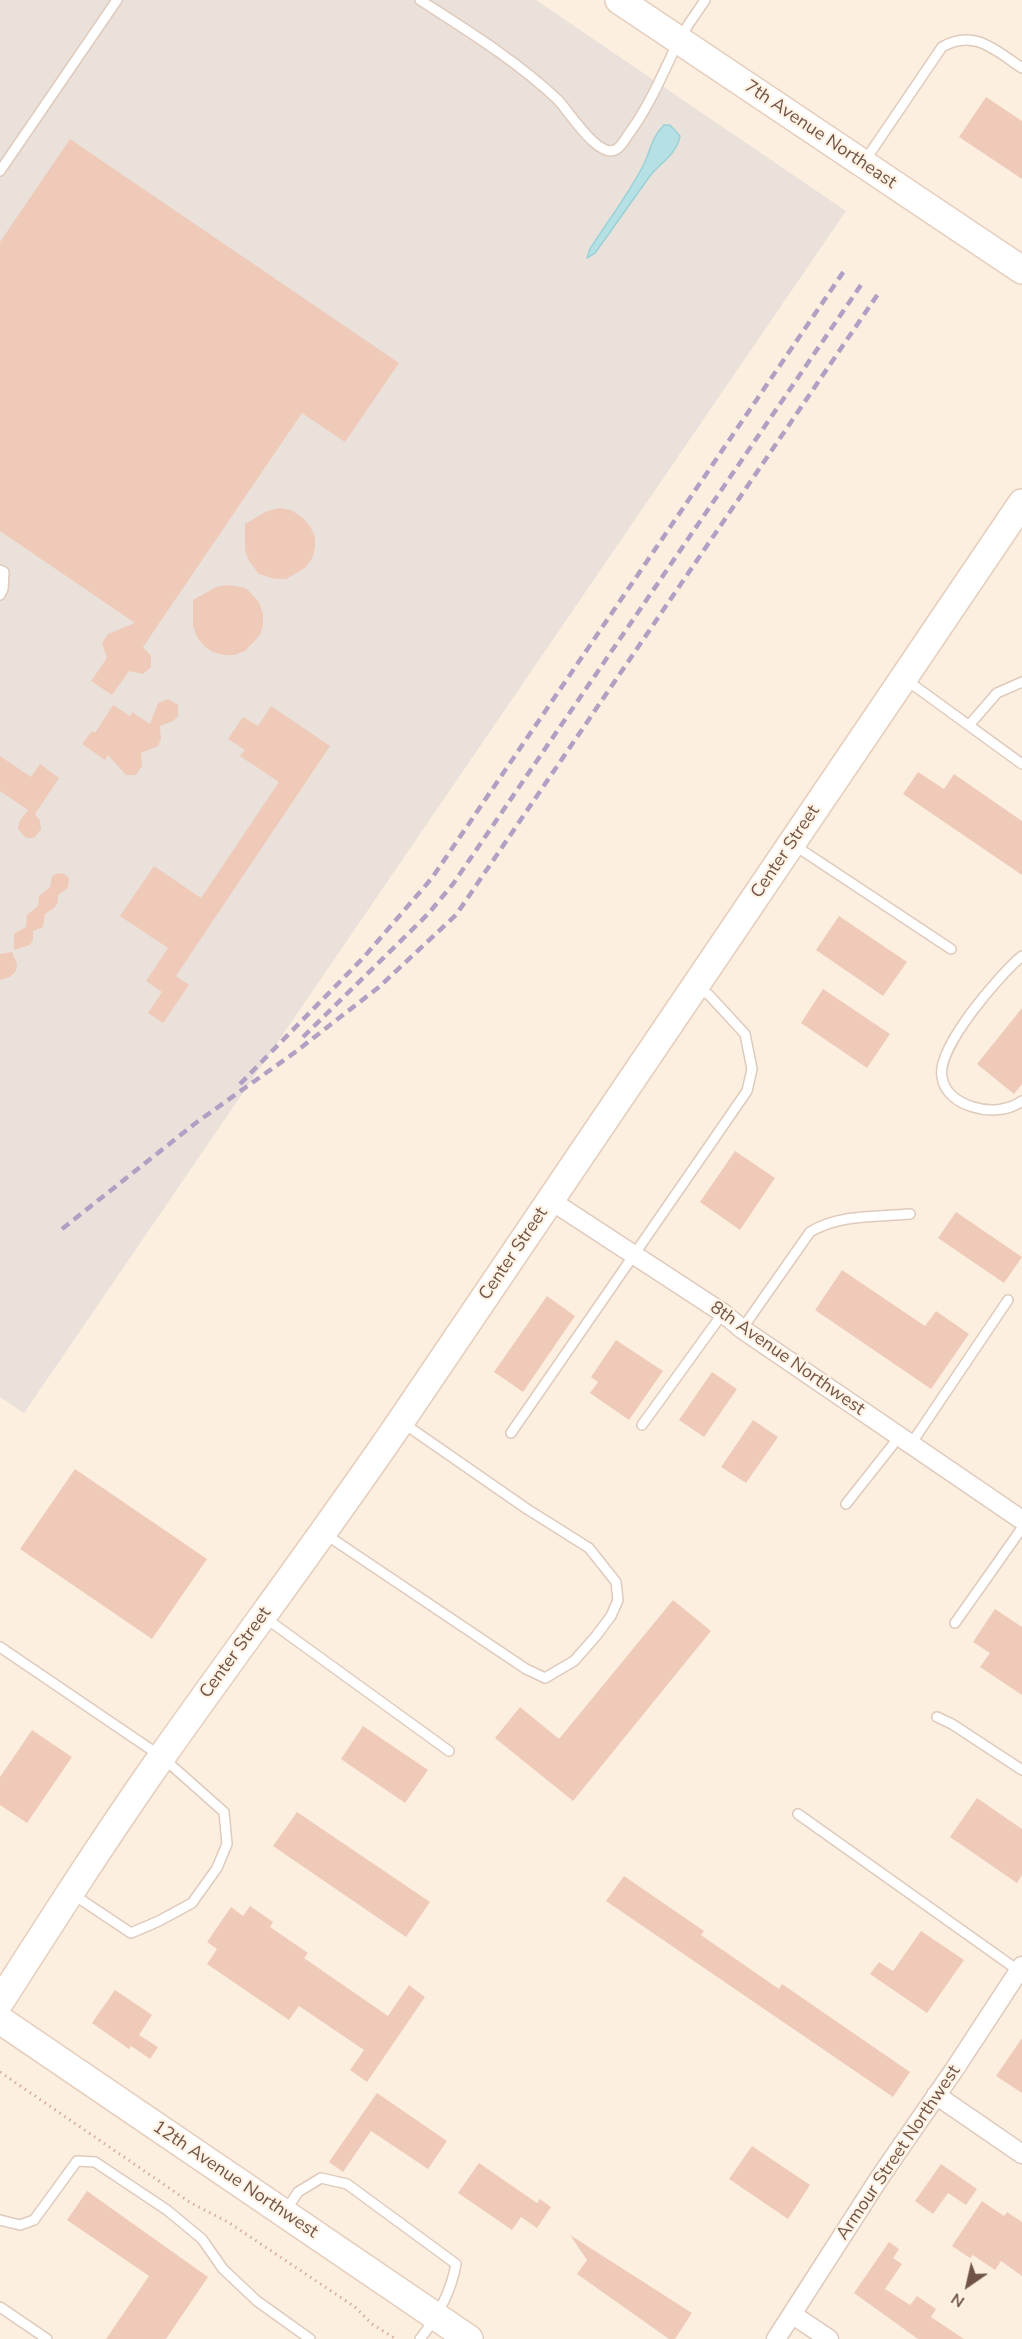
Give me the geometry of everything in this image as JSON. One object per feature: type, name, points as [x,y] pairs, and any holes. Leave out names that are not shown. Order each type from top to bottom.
[{"type":"main road","name":"7th Avenue Northeast","points":[[619,0],[1022,270]]},
{"type":"main road","name":"Center Street","points":[[0,2002],[69,1892],[162,1756],[324,1533],[401,1421],[1022,503]]},
{"type":"main road","name":"12th Avenue Northwest","points":[[0,2020],[469,2339]]},
{"type":"street","name":"8th Avenue Northwest","points":[[550,1200],[723,1313],[742,1329],[1022,1520]]},
{"type":"street","name":"Armour Street Northwest","points":[[776,2339],[880,2177],[1020,1968]]},
{"type":"street","points":[[936,2095],[1022,2154]]},
{"type":"street","points":[[793,2315],[829,2339]]},
{"type":"lane","points":[[0,171],[117,0]]},
{"type":"lane","points":[[420,0],[478,37],[520,68],[559,101],[600,149],[611,152],[618,148],[644,112],[662,80],[679,41],[705,0]]},
{"type":"lane","points":[[863,164],[942,47],[954,40],[968,39],[985,43],[1022,68]]},
{"type":"lane","points":[[0,570],[4,572],[3,589],[0,595]]},
{"type":"lane","points":[[904,678],[1022,764]]},
{"type":"lane","points":[[970,724],[997,693],[1022,682]]},
{"type":"lane","points":[[792,844],[951,949]]},
{"type":"lane","points":[[1022,956],[988,990],[947,1048],[941,1075],[946,1090],[963,1104],[989,1112],[1022,1101]]},
{"type":"lane","points":[[511,1433],[747,1091],[752,1069],[745,1034],[709,995],[695,986]]},
{"type":"lane","points":[[742,1329],[810,1232],[823,1224],[843,1219],[910,1214]]},
{"type":"lane","points":[[846,1504],[905,1441],[1008,1300]]},
{"type":"lane","points":[[642,1425],[723,1313]]},
{"type":"lane","points":[[324,1533],[526,1669],[545,1678],[574,1661],[611,1616],[618,1600],[615,1582],[589,1548],[527,1509],[401,1421]]},
{"type":"lane","points":[[955,1623],[1022,1528]]},
{"type":"lane","points":[[263,1616],[449,1751]]},
{"type":"lane","points":[[0,1647],[162,1756],[224,1812],[227,1844],[217,1868],[192,1903],[159,1921],[131,1933],[69,1892]]},
{"type":"lane","points":[[938,1717],[1022,1770]]},
{"type":"lane","points":[[798,1814],[1020,1968]]},
{"type":"lane","points":[[0,2220],[20,2225],[34,2220],[77,2161],[95,2162],[167,2210],[202,2239],[223,2269],[257,2301],[310,2339]]},
{"type":"lane","points":[[284,2213],[298,2192],[321,2178],[347,2184],[456,2264],[453,2283],[437,2317],[420,2339]]},
{"type":"lane","points":[[0,2307],[47,2339]]},
{"type":"path","points":[[0,2072],[191,2203],[228,2222],[355,2307],[372,2324],[396,2339]]},
{"type":"shaded area","points":[[0,0],[536,0],[846,211],[24,1413],[0,1397]]},
{"type":"water","points":[[664,125],[670,125],[680,136],[675,148],[650,176],[595,253],[587,258],[590,249],[637,177],[654,139]]},
{"type":"building","points":[[986,97],[1022,121],[1022,179],[959,137]]},
{"type":"building","points":[[70,139],[399,363],[345,442],[302,413],[143,647],[151,656],[151,667],[143,674],[129,671],[112,695],[91,681],[107,658],[102,643],[108,634],[135,623],[0,531],[0,242]]},
{"type":"building","points":[[279,508],[291,510],[302,517],[310,526],[315,537],[312,559],[305,568],[286,579],[275,579],[259,574],[249,561],[245,550],[245,524],[267,511]]},
{"type":"building","points":[[228,585],[246,588],[259,602],[263,614],[260,635],[245,651],[235,655],[213,652],[204,646],[193,627],[193,600],[216,587]]},
{"type":"building","points":[[168,699],[178,705],[178,716],[173,721],[160,726],[161,739],[158,746],[141,753],[142,766],[136,775],[126,775],[108,755],[105,760],[82,744],[92,731],[95,733],[113,705],[130,716],[132,712],[150,724],[159,701],[159,703]]},
{"type":"building","points":[[271,706],[330,746],[176,976],[189,985],[163,1023],[148,1013],[162,992],[146,981],[168,948],[120,916],[154,866],[201,898],[279,782],[240,756],[245,750],[228,739],[243,717],[258,726]]},
{"type":"building","points":[[0,756],[31,777],[40,764],[59,778],[35,814],[40,821],[41,829],[34,838],[26,838],[18,829],[19,822],[28,810],[0,791]]},
{"type":"building","points":[[918,772],[944,789],[954,774],[1022,821],[1022,875],[903,794]]},
{"type":"building","points":[[58,873],[69,878],[68,888],[58,895],[58,902],[54,908],[45,914],[43,927],[33,931],[33,940],[30,945],[14,950],[14,934],[26,927],[27,915],[38,906],[39,896],[50,887],[52,876]]},
{"type":"building","points":[[839,916],[907,962],[883,996],[816,950]]},
{"type":"building","points":[[12,952],[17,964],[16,971],[10,977],[0,980],[0,954]]},
{"type":"building","points":[[823,989],[890,1034],[867,1068],[801,1023]]},
{"type":"building","points":[[1022,1008],[1022,1084],[1014,1094],[977,1064]]},
{"type":"building","points":[[735,1151],[775,1178],[740,1230],[700,1202]]},
{"type":"building","points":[[956,1212],[1022,1257],[1004,1283],[938,1238]]},
{"type":"building","points":[[842,1270],[925,1326],[936,1311],[969,1334],[931,1389],[815,1310]]},
{"type":"building","points":[[547,1296],[575,1316],[523,1392],[494,1372]]},
{"type":"building","points":[[616,1340],[663,1371],[629,1420],[590,1393],[598,1382],[591,1377]]},
{"type":"building","points":[[712,1372],[737,1389],[704,1437],[679,1420]]},
{"type":"building","points":[[753,1420],[778,1437],[746,1483],[721,1467]]},
{"type":"building","points":[[75,1469],[207,1559],[152,1639],[20,1549]]},
{"type":"building","points":[[673,1600],[711,1631],[573,1801],[495,1738],[520,1707],[559,1739]]},
{"type":"building","points":[[995,1609],[1022,1627],[1022,1695],[980,1667],[990,1653],[973,1642]]},
{"type":"building","points":[[363,1726],[428,1770],[405,1803],[341,1759]]},
{"type":"building","points":[[32,1730],[72,1757],[27,1823],[0,1805],[0,1777]]},
{"type":"building","points":[[977,1798],[1022,1829],[1022,1875],[1017,1883],[950,1837]]},
{"type":"building","points":[[297,1812],[430,1902],[406,1937],[273,1846]]},
{"type":"building","points":[[624,1876],[704,1931],[701,1935],[779,1989],[782,1984],[910,2072],[893,2097],[606,1901]]},
{"type":"building","points":[[250,1906],[273,1922],[270,1927],[308,1953],[304,1958],[388,2016],[409,1985],[425,1997],[367,2082],[350,2070],[364,2050],[299,2006],[289,2020],[207,1964],[217,1949],[207,1942],[231,1907],[243,1916]]},
{"type":"building","points":[[921,1931],[964,1960],[927,2013],[870,1974],[879,1962],[893,1971]]},
{"type":"building","points":[[115,1990],[152,2015],[139,2035],[158,2047],[150,2059],[131,2046],[129,2049],[92,2023]]},
{"type":"building","points":[[1022,2038],[1022,2093],[996,2076]]},
{"type":"building","points":[[377,2093],[447,2141],[428,2169],[371,2131],[343,2172],[329,2162]]},
{"type":"building","points":[[752,2146],[810,2185],[788,2219],[729,2179]]},
{"type":"building","points":[[479,2163],[537,2203],[540,2199],[551,2207],[537,2228],[521,2217],[512,2230],[458,2193]]},
{"type":"building","points":[[941,2164],[977,2189],[966,2205],[948,2193],[933,2214],[915,2201]]},
{"type":"building","points":[[87,2191],[208,2277],[166,2339],[106,2339],[149,2276],[67,2220]]},
{"type":"building","points":[[982,2201],[1004,2216],[1007,2212],[1022,2222],[1022,2276],[1001,2261],[995,2270],[973,2255],[970,2258],[952,2246]]},
{"type":"building","points":[[570,2235],[692,2313],[675,2339],[669,2339],[577,2274],[587,2260]]},
{"type":"building","points":[[889,2242],[899,2249],[893,2258],[902,2264],[885,2289],[910,2305],[917,2296],[936,2309],[931,2317],[964,2339],[918,2339],[854,2293]]},
{"type":"railway","points":[[240,1084],[364,957],[432,878],[844,271]]},
{"type":"railway","points":[[303,1037],[428,914],[453,884],[861,285]]},
{"type":"railway","points":[[62,1229],[197,1122],[294,1053],[379,987],[456,915],[880,291]]}]
